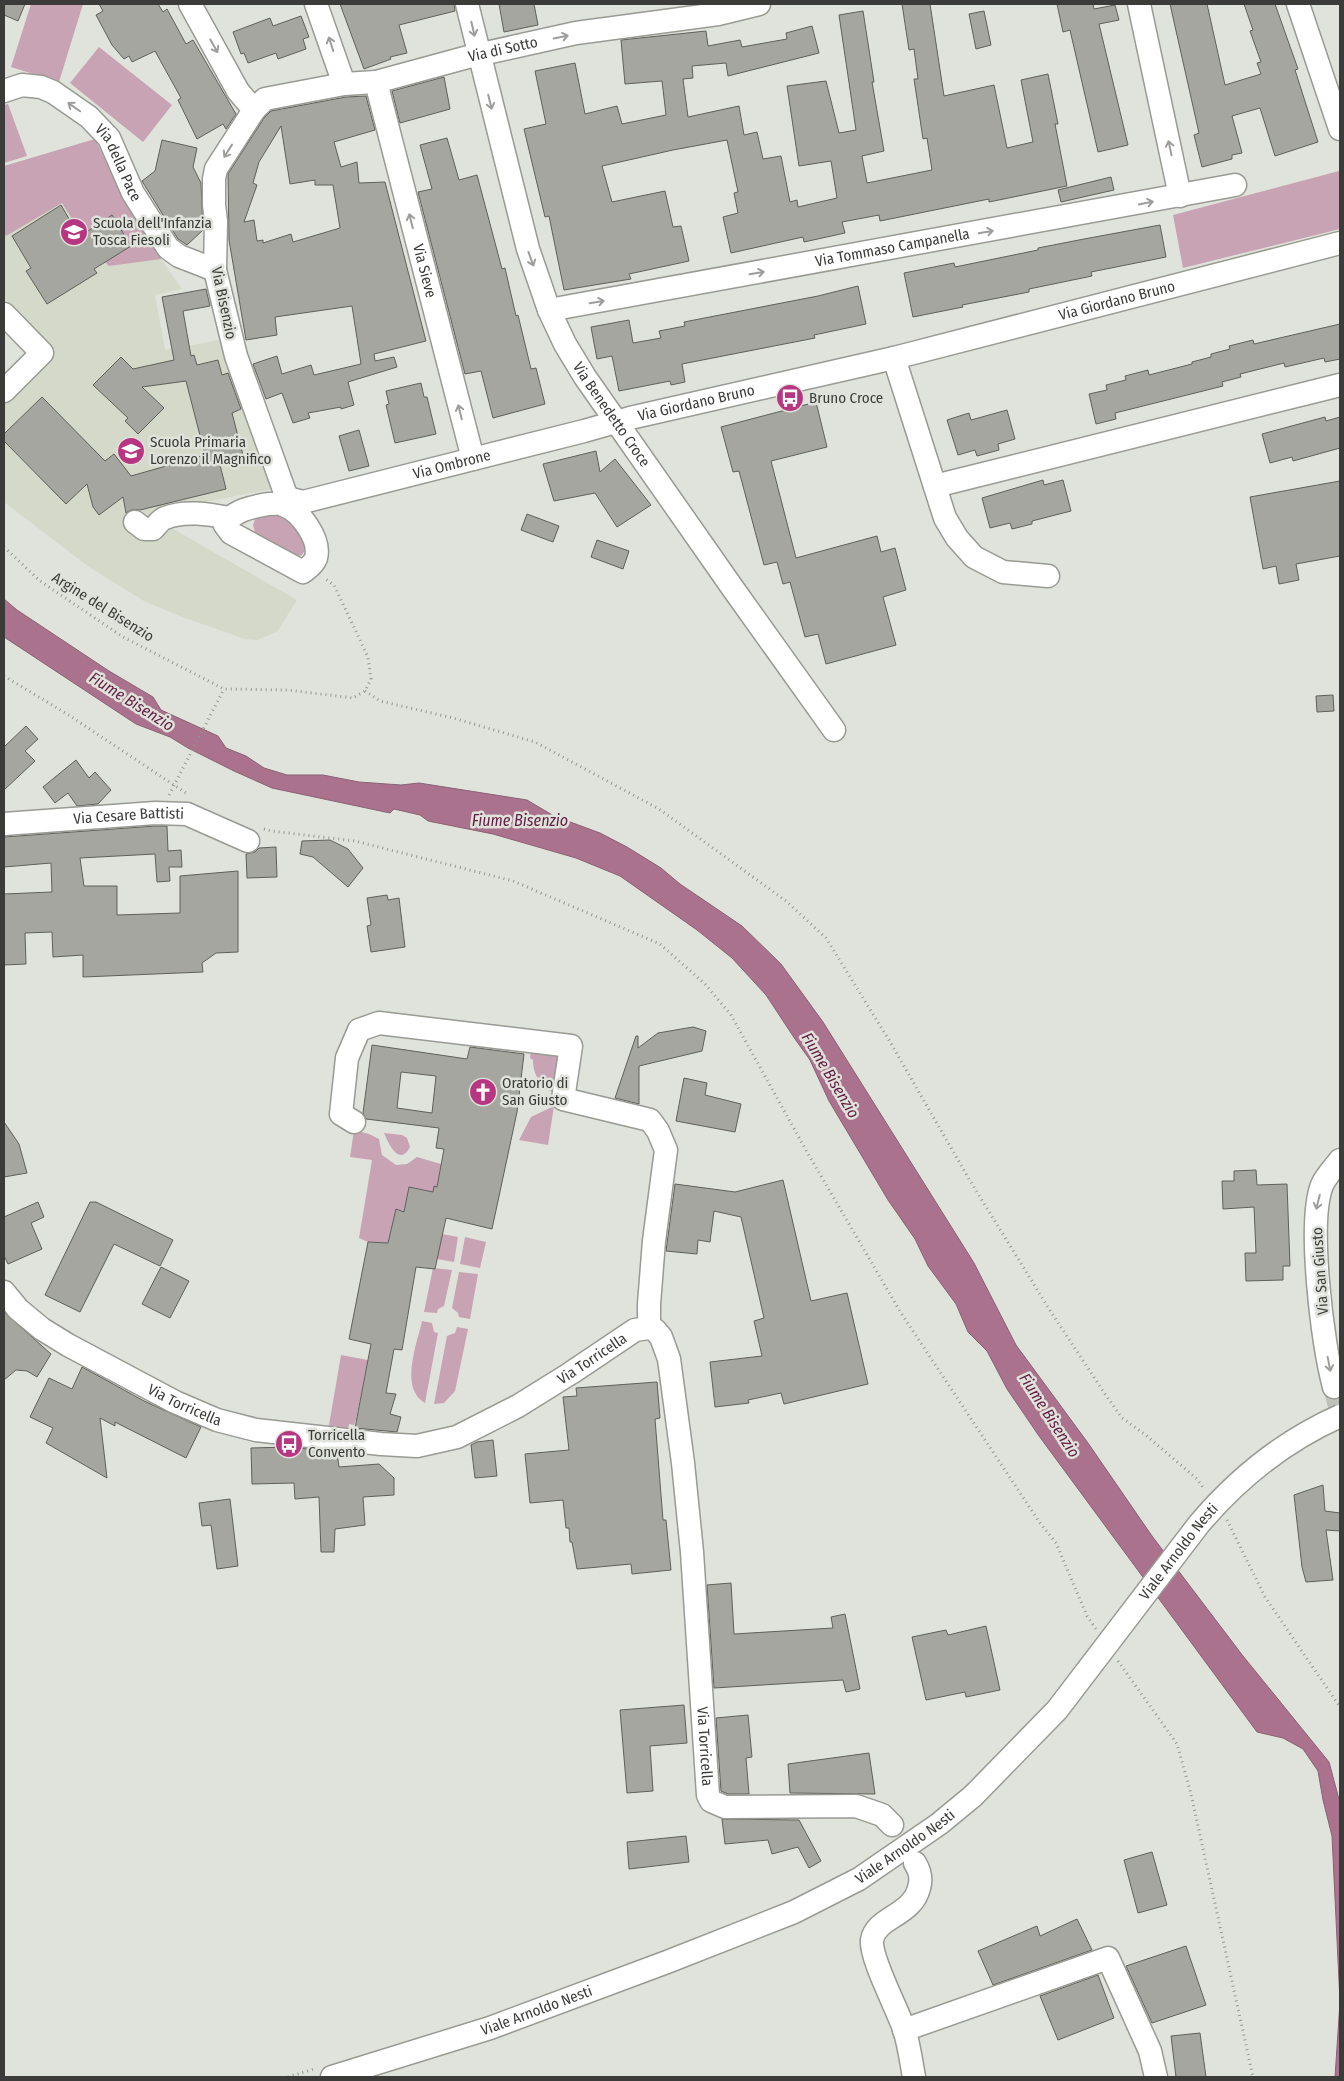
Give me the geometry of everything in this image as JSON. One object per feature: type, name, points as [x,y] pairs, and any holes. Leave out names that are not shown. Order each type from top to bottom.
[{"type":"street","points":[[190,4],[238,91],[254,110]]},
{"type":"street","points":[[316,4],[344,84]]},
{"type":"street","name":"Via Benedetto Croce","points":[[467,4],[528,250],[549,310],[565,344],[585,377],[834,730]]},
{"type":"street","name":"Via di Sotto","points":[[254,110],[265,99],[344,84],[376,82],[479,54],[576,33],[718,14],[759,4]]},
{"type":"street","points":[[1139,4],[1180,196]]},
{"type":"street","points":[[1298,4],[1340,129]]},
{"type":"street","name":"Via Sieve","points":[[376,82],[472,459]]},
{"type":"street","name":"Via della Pace","points":[[4,91],[22,86],[41,87],[52,92],[89,117],[109,138],[133,193],[168,248],[179,256],[214,270]]},
{"type":"street","name":"Via Bisenzio","points":[[254,110],[216,169],[214,178],[216,221],[214,270],[236,356],[285,501]]},
{"type":"street","name":"Via Tommaso Campanella","points":[[549,310],[1234,186]]},
{"type":"street","name":"Via Giordano Bruno","points":[[617,422],[894,358],[1340,243]]},
{"type":"street","points":[[4,314],[42,353],[4,390]]},
{"type":"street","points":[[894,358],[945,518],[957,538],[974,557],[1002,572],[1048,576]]},
{"type":"street","points":[[935,486],[1340,386]]},
{"type":"street","name":"Via Ombrone","points":[[229,518],[238,512],[251,508],[285,501],[303,502],[617,422]]},
{"type":"street","points":[[135,522],[144,530],[154,529],[164,518],[185,514],[209,514],[229,518],[226,525],[231,533],[303,572],[315,561],[317,551],[306,523],[285,501]]},
{"type":"street","name":"Via Cesare Battisti","points":[[4,824],[155,813],[187,814],[255,835]]},
{"type":"street","points":[[354,1122],[341,1114],[347,1058],[359,1030],[379,1023],[571,1046],[563,1099],[650,1120],[658,1131],[666,1150],[649,1304],[650,1328]]},
{"type":"street","name":"Via San Giusto","points":[[1334,1387],[1328,1364],[1318,1271],[1316,1211],[1323,1184],[1340,1160]]},
{"type":"street","name":"Via Torricella","points":[[4,1292],[18,1309],[42,1329],[68,1346],[175,1402],[217,1420],[256,1430],[399,1445],[417,1446],[456,1437],[518,1406],[635,1330],[650,1328],[662,1337],[669,1359],[683,1463],[692,1552],[706,1788],[711,1801],[725,1807],[856,1806],[882,1815],[892,1824]]},
{"type":"street","name":"Viale Arnoldo Nesti","points":[[332,2077],[490,2028],[667,1962],[794,1912],[875,1869],[938,1824],[973,1796],[1057,1710],[1199,1524],[1220,1500],[1247,1475],[1283,1447],[1340,1416]]},
{"type":"street","points":[[914,2077],[904,2030],[874,1957],[872,1940],[881,1925],[911,1905],[916,1898],[921,1878],[915,1863]]},
{"type":"street","points":[[904,2030],[1108,1958],[1150,2051],[1156,2077]]},
{"type":"path","name":"Argine del Bisenzio","points":[[4,547],[40,581],[124,637],[224,689]]},
{"type":"path","points":[[173,786],[224,689],[288,690],[353,698],[365,691],[371,679],[368,656],[334,585],[309,567]]},
{"type":"path","points":[[4,676],[66,714],[173,786],[189,794]]},
{"type":"path","points":[[365,691],[380,702],[453,718],[536,742],[659,809],[786,901],[826,938],[889,1040],[969,1179],[1049,1309],[1105,1394],[1122,1418],[1147,1436],[1197,1479],[1208,1494]]},
{"type":"path","points":[[255,835],[271,831],[355,841],[513,881],[660,944],[706,984],[731,1015],[807,1152],[901,1313],[1040,1523],[1056,1543],[1087,1616],[1097,1631]]},
{"type":"path","points":[[1224,1517],[1230,1524],[1265,1597],[1340,1707]]},
{"type":"path","points":[[1113,1654],[1177,1744],[1194,1804],[1253,2077]]},
{"type":"shaded area","points":[[31,4],[83,4],[59,82],[11,67]]},
{"type":"shaded area","points":[[99,47],[172,105],[143,142],[70,83]]},
{"type":"shaded area","points":[[8,104],[27,156],[4,163],[4,105]]},
{"type":"shaded area","name":"Scuola Primaria Lorenzo il Magnifico","points":[[95,139],[128,206],[182,289],[155,295],[165,350],[219,340],[272,489],[159,511],[170,527],[297,600],[277,632],[257,640],[245,639],[182,617],[144,601],[89,567],[4,502],[4,400],[55,350],[4,298],[4,166]]},
{"type":"shaded area","points":[[95,139],[128,206],[161,259],[109,266],[105,262],[131,246],[112,216],[88,231],[84,226],[78,228],[62,203],[6,236],[4,234],[4,166]]},
{"type":"shaded area","points":[[1339,171],[1340,229],[1183,268],[1173,215]]},
{"type":"shaded area","points":[[275,514],[291,522],[302,534],[308,545],[302,555],[294,557],[256,536],[253,525],[256,517]]},
{"type":"shaded area","points":[[531,1051],[563,1055],[556,1094],[546,1088],[539,1080],[533,1066],[533,1060],[530,1058]]},
{"type":"shaded area","points":[[554,1106],[548,1145],[519,1140],[531,1117]]},
{"type":"shaded area","points":[[354,1130],[379,1139],[382,1155],[396,1165],[407,1164],[417,1157],[441,1164],[437,1187],[434,1187],[433,1192],[409,1187],[404,1212],[396,1209],[388,1243],[368,1242],[359,1238],[372,1160],[350,1157]]},
{"type":"shaded area","points":[[384,1133],[402,1135],[407,1138],[410,1147],[406,1153],[402,1155],[394,1151]]},
{"type":"shaded area","points":[[442,1234],[458,1237],[454,1262],[437,1259]]},
{"type":"shaded area","points":[[465,1237],[486,1242],[480,1268],[460,1264]]},
{"type":"shaded area","points":[[433,1268],[452,1270],[444,1306],[438,1309],[437,1313],[424,1312]]},
{"type":"shaded area","points":[[459,1272],[478,1274],[470,1319],[459,1317],[458,1313],[452,1308]]},
{"type":"shaded area","points":[[422,1321],[432,1323],[434,1332],[438,1333],[425,1403],[417,1396],[411,1377],[414,1353]]},
{"type":"shaded area","points":[[457,1327],[468,1329],[455,1391],[444,1403],[434,1404],[447,1336],[455,1333]]},
{"type":"shaded area","points":[[341,1355],[368,1360],[356,1419],[354,1425],[349,1424],[347,1435],[328,1431]]},
{"type":"water","name":"Fiume Bisenzio","points":[[4,599],[17,610],[109,671],[153,697],[161,710],[218,736],[226,748],[246,756],[264,768],[287,775],[323,775],[359,782],[401,785],[419,783],[527,800],[554,816],[600,833],[661,868],[680,884],[742,926],[781,964],[823,1022],[974,1263],[1016,1345],[1088,1443],[1152,1536],[1243,1656],[1329,1762],[1340,1803],[1340,2002],[1332,1836],[1318,1771],[1303,1749],[1283,1738],[1257,1732],[1039,1436],[1007,1389],[987,1351],[968,1332],[956,1304],[928,1266],[915,1239],[888,1200],[829,1101],[810,1060],[766,995],[732,958],[697,930],[620,876],[576,858],[493,834],[428,821],[420,815],[394,809],[390,813],[272,788],[188,748],[170,737],[136,724],[4,637]]},
{"type":"water","points":[[1340,2002],[1340,2077],[1335,2077]]},
{"type":"building","points":[[4,4],[25,4],[18,21],[4,15]]},
{"type":"building","points":[[99,4],[158,4],[163,12],[167,9],[186,44],[193,40],[236,114],[226,129],[223,124],[197,139],[178,100],[181,98],[155,51],[132,62],[129,56],[124,59],[112,45],[96,15],[103,11]]},
{"type":"building","points":[[340,4],[454,4],[455,11],[399,25],[407,53],[390,57],[391,59],[364,69]]},
{"type":"building","points":[[499,4],[534,4],[538,25],[504,32]]},
{"type":"building","points":[[902,4],[930,4],[944,96],[994,85],[1007,148],[1033,142],[1021,80],[1048,74],[1067,186],[989,202],[989,199],[880,221],[879,215],[842,222],[845,233],[804,242],[803,237],[731,253],[723,217],[738,213],[734,193],[738,192],[727,140],[673,150],[602,166],[612,202],[665,191],[673,227],[681,226],[689,261],[629,274],[631,279],[564,290],[549,216],[545,217],[524,129],[546,124],[535,71],[575,63],[585,114],[617,106],[622,124],[666,115],[662,81],[625,84],[621,40],[706,31],[708,46],[740,40],[742,47],[787,39],[786,33],[812,26],[819,53],[728,76],[726,63],[692,66],[693,78],[683,79],[688,117],[739,106],[744,135],[757,132],[763,159],[781,156],[790,202],[797,200],[798,207],[837,198],[831,161],[799,166],[787,86],[826,81],[839,133],[856,130],[839,15],[863,11],[874,82],[872,82],[884,151],[862,156],[867,183],[932,170],[927,138],[923,139],[914,79],[918,79],[914,49],[909,50]]},
{"type":"building","points":[[1057,4],[1093,4],[1094,9],[1115,5],[1119,20],[1099,24],[1128,145],[1098,152],[1070,30],[1063,32]]},
{"type":"building","points":[[1170,4],[1207,4],[1225,85],[1261,74],[1257,63],[1261,62],[1250,31],[1253,30],[1244,4],[1275,4],[1298,69],[1295,70],[1318,142],[1275,156],[1260,108],[1232,116],[1242,153],[1232,155],[1232,159],[1202,167],[1194,135],[1199,133]]},
{"type":"building","points":[[984,11],[991,45],[976,49],[969,14]]},
{"type":"building","points":[[301,16],[309,37],[303,39],[306,49],[278,59],[276,53],[248,63],[244,53],[241,54],[233,32],[270,18],[273,26]]},
{"type":"building","points":[[444,77],[450,109],[400,123],[392,91]]},
{"type":"building","points":[[366,96],[375,130],[334,142],[341,167],[357,162],[359,183],[385,182],[426,341],[374,354],[375,361],[394,357],[397,367],[348,382],[354,405],[341,409],[341,407],[308,413],[310,418],[293,423],[282,393],[266,399],[253,364],[277,356],[282,374],[311,365],[314,375],[361,364],[352,306],[275,317],[277,335],[246,340],[229,240],[228,174],[264,118],[271,111],[346,97]],"holes":[[[281,126],[290,184],[315,180],[315,185],[333,185],[340,228],[293,242],[291,234],[263,243],[263,240],[257,241],[254,220],[244,222],[257,185],[253,183],[259,162]]]},
{"type":"building","points":[[447,138],[459,180],[477,175],[502,269],[505,268],[531,369],[536,368],[545,404],[493,418],[481,371],[465,374],[418,192],[432,189],[420,145]]},
{"type":"building","points":[[162,140],[197,148],[193,167],[201,183],[203,230],[187,245],[178,239],[142,181],[155,171]]},
{"type":"building","points":[[1111,177],[1114,190],[1061,202],[1058,190]]},
{"type":"building","points":[[61,205],[76,231],[85,225],[88,231],[112,215],[131,246],[94,269],[97,273],[47,304],[26,271],[31,268],[12,236]]},
{"type":"building","points":[[1160,225],[1166,257],[1091,272],[1092,276],[1029,289],[1029,292],[913,317],[904,273],[954,263],[955,267],[1038,250],[1038,248]]},
{"type":"building","points":[[858,286],[866,324],[814,335],[815,338],[682,364],[685,382],[671,385],[670,381],[619,391],[612,356],[597,359],[591,327],[629,320],[633,343],[661,338],[659,331],[685,326],[684,322],[818,296]]},
{"type":"building","points":[[206,289],[210,306],[183,311],[191,356],[194,355],[197,365],[218,360],[222,375],[228,373],[241,409],[232,413],[244,459],[220,465],[226,489],[140,510],[131,510],[126,513],[123,497],[99,515],[93,507],[87,484],[66,504],[4,441],[4,434],[42,397],[105,461],[114,454],[131,476],[205,455],[186,381],[142,387],[164,408],[138,434],[125,421],[128,418],[93,385],[121,357],[133,369],[174,360],[162,297]]},
{"type":"building","points":[[1340,324],[1340,359],[1325,362],[1324,358],[1285,367],[1284,363],[1240,374],[1241,377],[1222,382],[1223,386],[1115,413],[1116,419],[1096,424],[1089,394],[1107,390],[1106,385],[1126,380],[1125,376],[1148,370],[1149,375],[1192,364],[1192,362],[1211,357],[1211,354],[1230,349],[1229,346],[1253,340],[1254,344]]},
{"type":"building","points":[[421,383],[424,397],[427,397],[436,434],[395,443],[386,405],[389,404],[386,391]]},
{"type":"building","points":[[816,402],[827,447],[771,461],[796,558],[877,536],[881,552],[895,548],[906,590],[883,597],[896,645],[826,664],[818,634],[805,637],[790,582],[783,584],[777,562],[764,565],[739,471],[733,472],[721,427]]},
{"type":"building","points":[[1007,410],[1015,439],[998,444],[999,450],[977,456],[975,450],[958,455],[947,420],[969,413],[971,420]]},
{"type":"building","points":[[1325,417],[1326,421],[1340,417],[1340,448],[1293,461],[1292,457],[1270,463],[1262,434]]},
{"type":"building","points":[[359,430],[369,466],[349,471],[339,436]]},
{"type":"building","points":[[596,451],[600,472],[615,459],[651,505],[617,527],[595,493],[554,501],[543,464]]},
{"type":"building","points":[[1043,480],[1044,485],[1063,480],[1071,511],[1032,521],[1032,524],[1012,529],[1010,523],[990,528],[982,498]]},
{"type":"building","points":[[1340,481],[1340,556],[1296,564],[1299,580],[1279,584],[1276,566],[1263,569],[1250,497]]},
{"type":"building","points":[[527,514],[559,526],[553,542],[521,530]]},
{"type":"building","points":[[597,540],[629,551],[623,569],[591,557]]},
{"type":"building","points":[[1333,695],[1334,711],[1317,712],[1316,696]]},
{"type":"building","points":[[26,726],[38,739],[25,751],[35,761],[4,790],[4,747]]},
{"type":"building","points":[[76,760],[89,778],[95,772],[111,790],[98,804],[77,806],[68,793],[55,803],[43,787]]},
{"type":"building","points":[[167,826],[168,851],[181,850],[182,867],[169,867],[170,881],[157,882],[155,854],[80,858],[84,886],[117,886],[117,915],[180,913],[180,876],[238,871],[238,952],[216,953],[202,963],[203,972],[83,977],[83,955],[53,957],[52,932],[25,933],[26,964],[4,965],[4,894],[52,892],[51,863],[4,867],[4,837]]},
{"type":"building","points":[[330,840],[348,849],[363,868],[348,887],[313,857],[300,854],[302,841]]},
{"type":"building","points":[[276,847],[277,877],[247,878],[246,854],[255,852],[259,848]]},
{"type":"building","points":[[387,895],[388,900],[399,898],[405,947],[371,952],[367,926],[371,925],[367,898]]},
{"type":"building","points":[[693,1027],[706,1031],[702,1051],[639,1066],[639,1104],[615,1098],[636,1036],[638,1036],[638,1048],[658,1033]]},
{"type":"building","points":[[372,1045],[467,1059],[470,1047],[524,1054],[517,1112],[492,1229],[446,1218],[435,1269],[416,1267],[402,1350],[394,1349],[386,1393],[396,1394],[390,1414],[401,1417],[397,1432],[355,1428],[371,1344],[349,1339],[368,1242],[388,1243],[396,1209],[404,1212],[409,1187],[433,1192],[434,1186],[437,1187],[444,1149],[436,1148],[439,1128],[366,1119],[363,1113]],"holes":[[[401,1072],[436,1076],[432,1113],[397,1108]]]},
{"type":"building","points":[[684,1078],[707,1083],[705,1095],[741,1104],[735,1132],[676,1121]]},
{"type":"building","points":[[4,1122],[19,1144],[27,1173],[4,1177]]},
{"type":"building","points":[[1256,1170],[1257,1185],[1287,1184],[1290,1266],[1283,1266],[1283,1280],[1246,1281],[1245,1253],[1256,1253],[1254,1207],[1223,1209],[1222,1181],[1234,1181],[1234,1171]]},
{"type":"building","points":[[783,1180],[811,1301],[847,1293],[868,1384],[784,1404],[781,1393],[748,1400],[749,1403],[715,1407],[710,1362],[762,1356],[754,1321],[764,1318],[741,1217],[714,1211],[710,1242],[698,1240],[697,1254],[666,1251],[675,1184],[735,1192]]},
{"type":"building","points":[[38,1202],[44,1217],[31,1223],[42,1249],[8,1264],[4,1256],[4,1217]]},
{"type":"building","points":[[90,1202],[96,1202],[173,1240],[160,1266],[114,1244],[80,1312],[45,1295]]},
{"type":"building","points":[[161,1267],[189,1281],[170,1318],[142,1304]]},
{"type":"building","points":[[4,1312],[51,1354],[37,1377],[27,1371],[16,1370],[4,1380]]},
{"type":"building","points":[[82,1367],[144,1401],[201,1427],[186,1458],[115,1422],[115,1426],[100,1418],[107,1478],[46,1443],[53,1428],[30,1417],[49,1378],[72,1389]]},
{"type":"building","points":[[657,1382],[660,1418],[655,1419],[663,1520],[666,1520],[671,1570],[632,1574],[631,1564],[577,1569],[572,1542],[570,1542],[569,1528],[566,1528],[563,1500],[530,1503],[525,1454],[569,1450],[563,1397],[577,1396],[576,1388]]},
{"type":"building","points":[[493,1440],[497,1476],[475,1478],[471,1445],[477,1442]]},
{"type":"building","points":[[288,1447],[337,1452],[339,1467],[379,1464],[394,1478],[394,1495],[363,1497],[365,1525],[335,1529],[334,1552],[321,1552],[319,1497],[295,1499],[294,1483],[252,1484],[251,1448]]},
{"type":"building","points":[[1323,1485],[1325,1511],[1340,1513],[1340,1531],[1326,1530],[1333,1580],[1306,1582],[1302,1567],[1294,1495]]},
{"type":"building","points":[[230,1499],[238,1566],[217,1569],[211,1525],[202,1526],[199,1503]]},
{"type":"building","points":[[731,1583],[734,1634],[833,1628],[831,1617],[845,1614],[860,1689],[846,1692],[843,1680],[714,1688],[707,1585]]},
{"type":"building","points":[[986,1626],[1000,1690],[966,1697],[965,1692],[926,1700],[912,1637],[946,1630],[948,1635]]},
{"type":"building","points":[[684,1705],[687,1743],[650,1746],[653,1791],[627,1793],[620,1710]]},
{"type":"building","points":[[748,1715],[752,1757],[746,1758],[749,1794],[728,1794],[721,1791],[716,1718]]},
{"type":"building","points":[[869,1753],[875,1794],[790,1793],[788,1764]]},
{"type":"building","points":[[722,1819],[799,1820],[821,1861],[809,1868],[798,1847],[772,1854],[768,1840],[725,1844]]},
{"type":"building","points":[[686,1836],[689,1862],[629,1869],[627,1842]]},
{"type":"building","points":[[1152,1852],[1167,1905],[1138,1913],[1124,1860]]},
{"type":"building","points":[[1077,1919],[1092,1950],[993,1985],[978,1951],[1037,1926],[1040,1936]]},
{"type":"building","points":[[1186,1946],[1206,2005],[1152,2023],[1126,1966]]},
{"type":"building","points":[[1098,1975],[1114,2018],[1058,2040],[1040,1996]]},
{"type":"building","points":[[1200,2033],[1206,2077],[1176,2077],[1171,2036]]},
{"type":"tunnel","points":[[1334,1387],[1340,1410]]},
{"type":"place","name":"Scuola dell'Infanzia Tosca Fiesoli","points":[[74,232]]},
{"type":"place","name":"Bruno Croce","points":[[790,398]]},
{"type":"place","name":"Scuola Primaria Lorenzo il Magnifico","points":[[131,451]]},
{"type":"place","name":"Oratorio di San Giusto","points":[[483,1092]]},
{"type":"place","name":"Torricella Convento","points":[[289,1444]]}]
